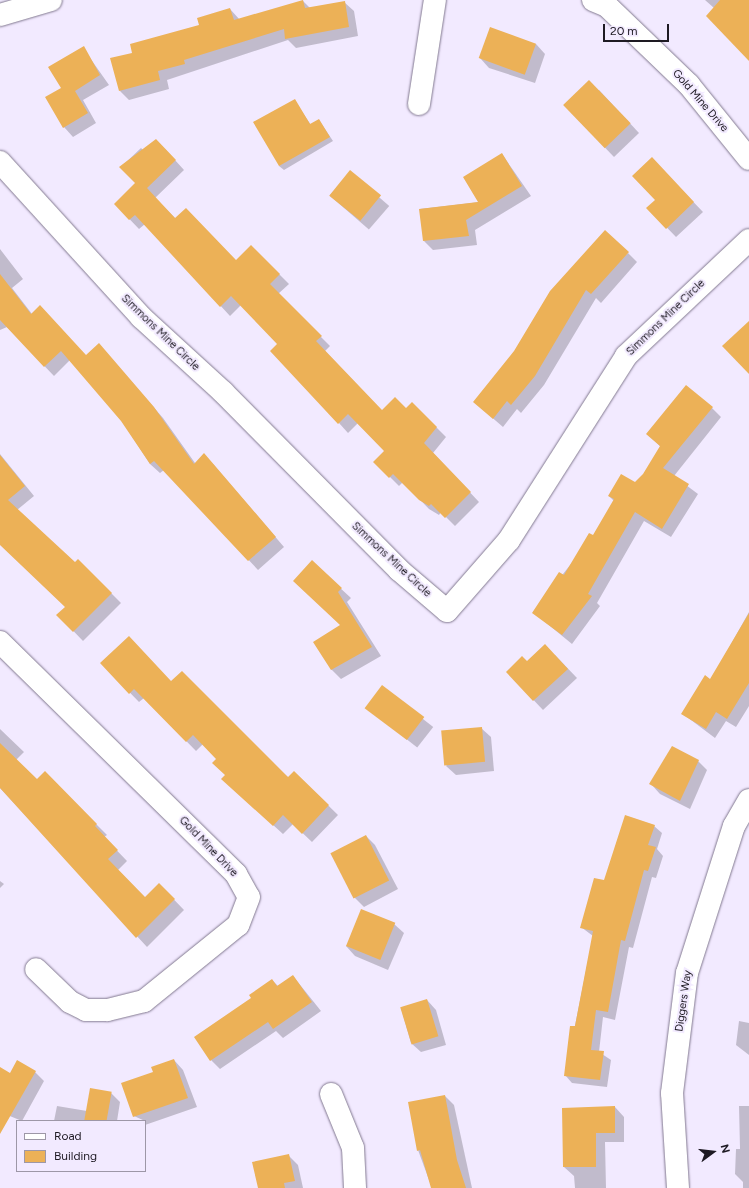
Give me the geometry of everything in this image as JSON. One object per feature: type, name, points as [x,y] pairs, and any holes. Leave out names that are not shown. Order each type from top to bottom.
[{"type":"street","points":[[0,15],[51,0]]},
{"type":"street","points":[[419,104],[436,0]]},
{"type":"street","name":"Gold Mine Drive","points":[[592,0],[607,6],[689,85],[749,159]]},
{"type":"street","name":"Simmons Mine Circle","points":[[0,162],[141,317],[223,392],[399,570],[447,611],[510,540],[626,356],[749,240]]},
{"type":"street","name":"Gold Mine Drive","points":[[0,642],[236,874],[249,897],[238,925],[144,1001],[107,1010],[86,1010],[70,1002],[36,969]]},
{"type":"street","name":"Diggers Way","points":[[678,1188],[672,1093],[687,973],[734,826],[749,800]]},
{"type":"street","points":[[331,1094],[353,1148],[355,1188]]},
{"type":"building","points":[[303,0],[305,8],[345,1],[349,27],[285,39],[284,29],[184,60],[185,64],[158,71],[160,80],[119,91],[110,58],[132,53],[130,44],[199,25],[197,18],[230,8],[234,20]]},
{"type":"building","points":[[720,0],[749,0],[749,61],[706,16]]},
{"type":"building","points":[[490,27],[536,44],[525,75],[479,58]]},
{"type":"building","points":[[84,46],[100,75],[75,91],[88,113],[63,128],[45,97],[61,88],[48,67]]},
{"type":"building","points":[[589,80],[631,123],[605,148],[563,105]]},
{"type":"building","points":[[295,99],[310,124],[319,119],[330,137],[279,166],[253,122]]},
{"type":"building","points":[[156,139],[176,160],[147,188],[175,218],[186,208],[236,260],[251,245],[280,274],[270,284],[322,336],[316,341],[382,410],[395,397],[406,408],[412,402],[437,427],[424,443],[471,492],[445,518],[431,504],[429,506],[419,500],[393,474],[389,478],[373,462],[384,451],[348,414],[338,424],[270,351],[277,344],[231,296],[220,307],[135,215],[129,220],[114,204],[135,183],[119,167]]},
{"type":"building","points":[[502,153],[522,186],[466,220],[469,236],[423,241],[419,209],[478,202],[463,177]]},
{"type":"building","points":[[652,157],[694,202],[666,229],[646,208],[655,200],[632,176]]},
{"type":"building","points":[[350,170],[381,195],[360,221],[329,196]]},
{"type":"building","points":[[605,230],[629,252],[591,294],[586,290],[535,376],[511,405],[507,401],[493,419],[473,402],[514,351],[550,291]]},
{"type":"building","points":[[0,274],[31,314],[40,305],[86,355],[99,343],[154,407],[194,464],[204,453],[276,537],[248,561],[154,461],[150,464],[121,421],[61,351],[44,367],[0,320]]},
{"type":"building","points":[[749,321],[749,374],[722,346]]},
{"type":"building","points":[[686,385],[713,407],[663,468],[689,484],[662,529],[635,512],[588,594],[592,596],[562,635],[532,613],[559,572],[564,575],[589,533],[593,535],[614,499],[608,496],[621,474],[635,482],[643,474],[660,446],[646,434]]},
{"type":"building","points":[[0,455],[25,486],[8,500],[75,562],[78,559],[112,593],[73,632],[56,615],[65,607],[0,545]]},
{"type":"building","points":[[312,560],[342,588],[338,592],[372,647],[331,670],[313,642],[340,625],[293,581]]},
{"type":"building","points":[[749,613],[749,683],[727,719],[716,712],[706,729],[681,714],[705,675],[710,679]]},
{"type":"building","points":[[129,636],[171,681],[182,671],[288,777],[294,771],[329,805],[302,834],[283,815],[273,826],[221,779],[225,775],[212,763],[216,759],[193,735],[186,742],[134,689],[129,694],[100,663]]},
{"type":"building","points":[[545,644],[568,669],[533,701],[506,672],[522,656],[527,661]]},
{"type":"building","points":[[382,685],[424,717],[407,740],[365,708]]},
{"type":"building","points":[[482,727],[485,762],[444,765],[441,731]]},
{"type":"building","points":[[0,743],[37,779],[45,771],[97,824],[95,826],[118,850],[108,859],[145,897],[159,883],[175,899],[136,938],[0,788]]},
{"type":"building","points":[[672,746],[699,760],[680,801],[649,784]]},
{"type":"building","points":[[625,815],[655,825],[648,845],[656,847],[648,871],[644,870],[625,941],[621,940],[608,1012],[596,1010],[591,1050],[604,1051],[600,1080],[564,1076],[570,1026],[575,1026],[593,931],[580,928],[594,878],[604,880]]},
{"type":"building","points":[[366,835],[389,880],[354,899],[330,853]]},
{"type":"building","points":[[361,909],[395,923],[380,960],[346,946]]},
{"type":"building","points":[[293,975],[312,1002],[273,1029],[268,1022],[210,1061],[194,1037],[251,998],[249,995],[272,979],[277,986]]},
{"type":"building","points":[[427,999],[438,1036],[412,1044],[400,1007]]},
{"type":"building","points":[[174,1059],[188,1098],[133,1117],[121,1083],[153,1072],[151,1067]]},
{"type":"building","points":[[17,1060],[36,1071],[0,1134],[0,1067],[10,1073]]},
{"type":"building","points":[[90,1088],[112,1092],[107,1120],[84,1120]]},
{"type":"building","points":[[445,1095],[457,1160],[466,1188],[431,1188],[420,1150],[417,1151],[408,1102]]},
{"type":"building","points":[[615,1106],[615,1133],[596,1133],[596,1167],[563,1167],[562,1108]]},
{"type":"building","points":[[289,1154],[295,1181],[284,1183],[285,1188],[258,1188],[252,1162]]}]
